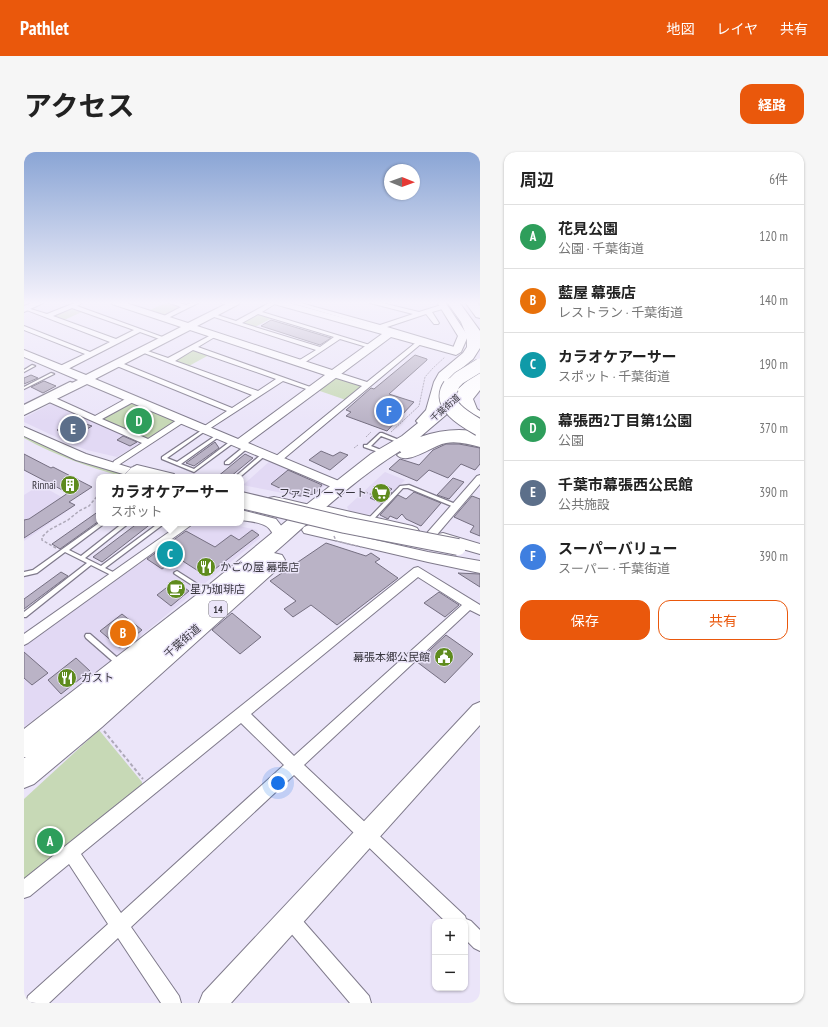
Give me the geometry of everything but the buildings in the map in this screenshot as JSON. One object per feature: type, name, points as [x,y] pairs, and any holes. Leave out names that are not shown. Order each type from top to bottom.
[{"type":"highway","points":[[389,443],[423,422],[433,411],[444,376],[468,356],[474,347],[473,342]]},
{"type":"highway","points":[[480,365],[456,381],[449,390],[448,395],[450,406],[453,410],[465,420],[480,428]]},
{"type":"highway","name":"千葉街道","points":[[24,745],[212,595],[282,536],[313,517],[341,486],[389,443],[480,377]]},
{"type":"highway","points":[[480,381],[466,399],[470,411],[480,418]]},
{"type":"highway","points":[[389,443],[426,440],[442,435],[462,434],[480,437]]},
{"type":"highway","name":"千葉街道","points":[[24,775],[93,719],[313,517],[389,443]]},
{"type":"street","points":[[59,342],[90,354]]},
{"type":"street","points":[[57,372],[116,342]]},
{"type":"street","points":[[24,412],[160,342]]},
{"type":"street","points":[[169,361],[204,342]]},
{"type":"street","points":[[235,342],[368,385]]},
{"type":"street","points":[[297,342],[321,349]]},
{"type":"street","points":[[301,364],[332,342]]},
{"type":"street","points":[[355,342],[370,346]]},
{"type":"street","points":[[241,444],[374,342]]},
{"type":"street","points":[[278,459],[420,342],[454,352],[457,351],[454,351],[460,342]]},
{"type":"street","points":[[423,342],[454,351]]},
{"type":"street","points":[[193,348],[312,389]]},
{"type":"street","points":[[142,351],[258,394]]},
{"type":"street","points":[[24,353],[57,372],[87,379],[341,486]]},
{"type":"street","points":[[116,364],[233,411]]},
{"type":"street","points":[[206,429],[280,378]]},
{"type":"street","points":[[96,419],[132,398]]},
{"type":"street","points":[[50,399],[148,442]]},
{"type":"street","points":[[117,463],[183,420]]},
{"type":"street","points":[[24,431],[81,457],[140,472]]},
{"type":"street","points":[[389,443],[412,456],[431,445],[443,441],[458,440],[480,444]]},
{"type":"street","points":[[24,442],[46,454],[101,474]]},
{"type":"street","points":[[81,457],[117,463],[159,474]]},
{"type":"street","points":[[431,535],[480,478]]},
{"type":"street","points":[[469,490],[480,494]]},
{"type":"street","points":[[244,495],[428,557],[480,567]]},
{"type":"street","points":[[244,501],[457,552],[480,562]]},
{"type":"street","points":[[244,510],[337,532],[457,552],[480,553]]},
{"type":"street","points":[[244,516],[271,522],[282,536]]},
{"type":"street","points":[[313,517],[368,521],[462,542],[480,549]]},
{"type":"street","points":[[24,640],[185,526]]},
{"type":"street","points":[[24,890],[418,571],[475,608],[294,765],[35,1003]]},
{"type":"street","points":[[213,1003],[480,711]]},
{"type":"street","points":[[241,714],[366,835],[456,919]]},
{"type":"street","points":[[70,852],[172,1003]]},
{"type":"street","points":[[290,919],[362,1003]]},
{"type":"street","points":[[468,931],[480,941]]},
{"type":"lane","points":[[24,371],[33,366]]},
{"type":"lane","points":[[24,388],[57,372]]},
{"type":"lane","points":[[24,407],[71,383]]},
{"type":"lane","points":[[206,429],[164,458],[194,471],[241,444]]},
{"type":"lane","points":[[177,464],[219,434]]},
{"type":"lane","points":[[227,462],[241,444]]},
{"type":"lane","points":[[241,474],[265,454]]},
{"type":"lane","points":[[368,521],[402,487],[409,486],[456,506]]},
{"type":"lane","points":[[24,574],[35,572],[98,526]]},
{"type":"lane","points":[[81,558],[122,526]]},
{"type":"lane","points":[[101,568],[158,526]]},
{"type":"lane","points":[[63,550],[115,575]]},
{"type":"lane","points":[[24,614],[91,563]]},
{"type":"lane","points":[[177,574],[212,595]]},
{"type":"lane","points":[[88,636],[123,666]]},
{"type":"path","points":[[389,443],[421,402],[427,374],[454,351]]},
{"type":"path","points":[[366,437],[372,432]]},
{"type":"path","points":[[354,448],[358,445]]},
{"type":"path","points":[[362,491],[373,495]]},
{"type":"path","points":[[63,550],[42,540],[42,537],[48,530],[68,520],[79,511],[89,506],[96,498]]},
{"type":"path","points":[[333,534],[336,541],[361,547]]},
{"type":"path","points":[[93,719],[149,788]]},
{"type":"shaded area","points":[[52,403],[140,441],[139,444],[117,457],[87,450],[71,444],[24,422],[24,418]]},
{"type":"shaded area","points":[[271,460],[327,484],[314,494],[302,497],[244,484]]},
{"type":"shaded area","points":[[385,472],[405,480],[369,515],[349,511],[347,507]]},
{"type":"shaded area","points":[[40,485],[76,505],[24,541],[24,495]]},
{"type":"shaded area","points":[[193,526],[239,526],[257,530],[260,538],[120,653],[24,727],[24,646]]},
{"type":"green space","points":[[191,350],[209,355],[187,367],[173,360]]},
{"type":"green space","points":[[334,377],[361,384],[362,387],[346,400],[317,390]]},
{"type":"green space","points":[[129,401],[175,420],[147,439],[143,439],[101,419]]},
{"type":"green space","points":[[24,434],[91,465],[122,474],[114,474],[60,456],[24,438]]},
{"type":"green space","points":[[99,730],[142,782],[142,788],[24,882],[24,799]]},
{"type":"place","name":"スーパーバリュー","points":[[389,411]]},
{"type":"place","name":"幕張西2丁目第1公園","points":[[139,421]]},
{"type":"place","name":"千葉市幕張西公民館","points":[[73,429]]},
{"type":"place","name":"Rinnai","points":[[70,485]]},
{"type":"place","name":"ファミリーマート","points":[[381,493]]},
{"type":"place","name":"カラオケアーサー","points":[[170,554]]},
{"type":"place","name":"かごの屋 幕張店","points":[[206,567]]},
{"type":"place","name":"星乃珈琲店","points":[[176,589]]},
{"type":"place","name":"藍屋 幕張店","points":[[123,633]]},
{"type":"place","name":"幕張本郷公民館","points":[[444,657]]},
{"type":"place","name":"ガスト","points":[[67,678]]},
{"type":"place","name":"花見公園","points":[[50,841]]}]
